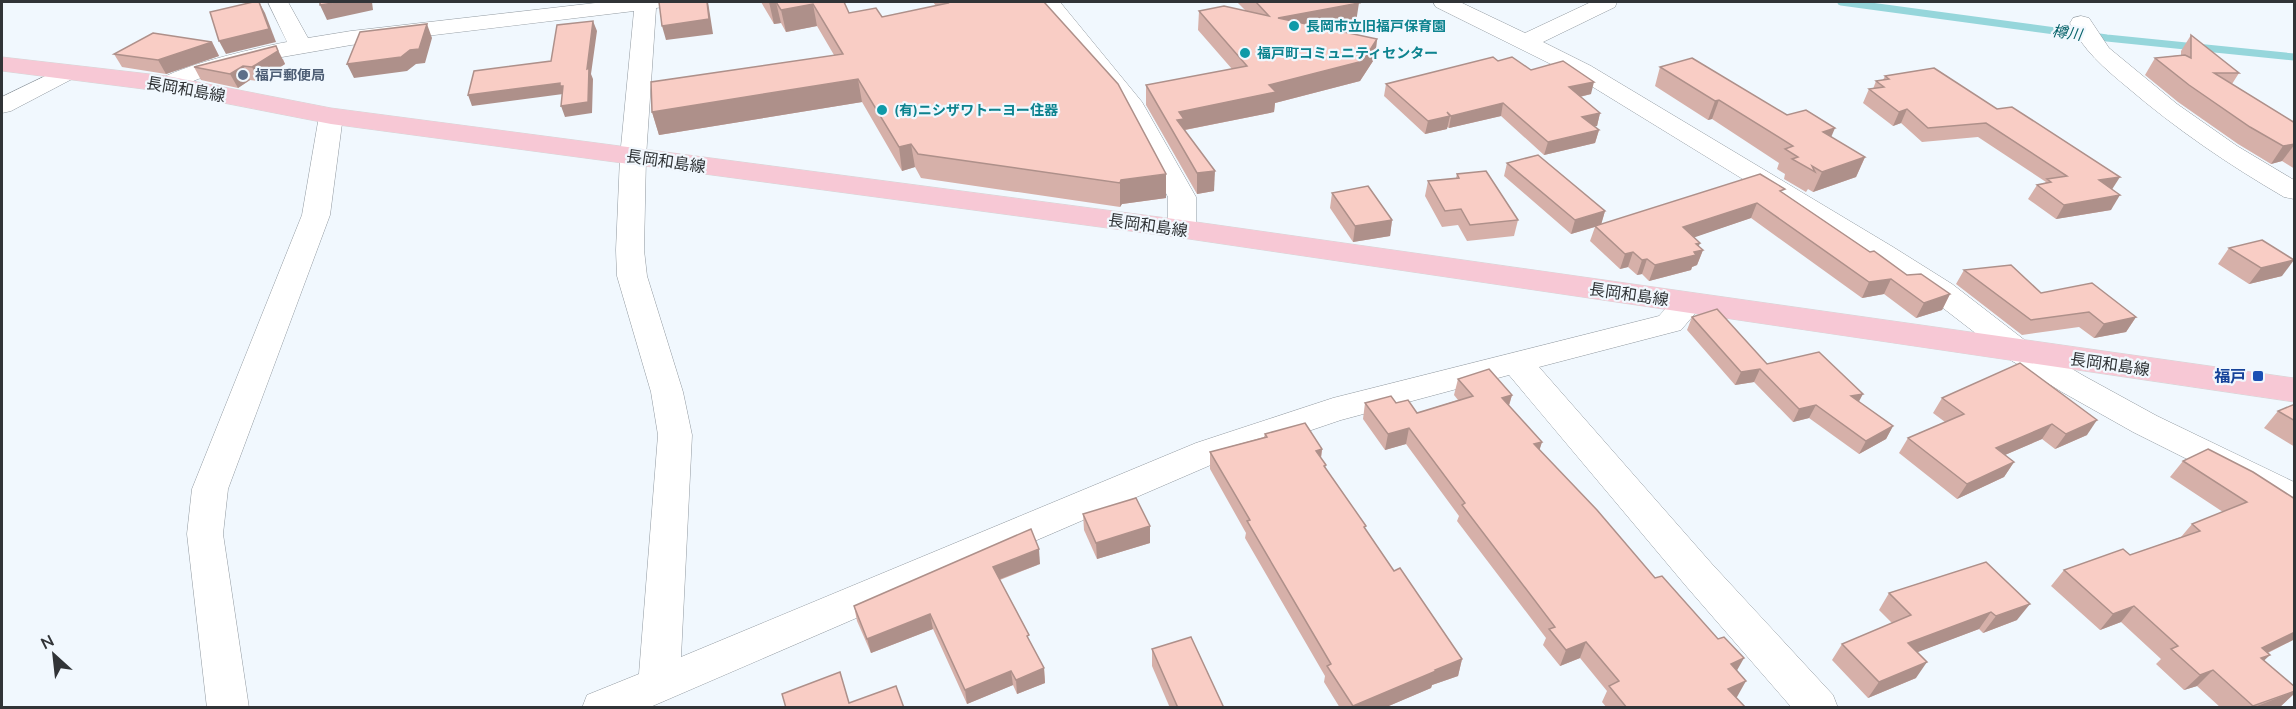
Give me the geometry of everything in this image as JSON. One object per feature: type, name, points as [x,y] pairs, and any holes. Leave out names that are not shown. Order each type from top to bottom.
[{"type":"main road","name":"長岡和島線","points":[[2,65],[167,84],[330,116],[1182,229],[2295,390]]},
{"type":"street","points":[[278,2],[302,48]]},
{"type":"street","points":[[167,84],[190,74],[280,50],[362,36],[649,2],[633,157],[630,250],[632,276],[667,392],[675,435],[659,683]]},
{"type":"street","points":[[1049,2],[1130,102],[1182,197],[1182,229]]},
{"type":"street","points":[[1444,2],[1527,41],[1644,107],[1883,253],[1941,291],[2020,352],[2145,424],[2295,497]]},
{"type":"street","points":[[1527,41],[1607,2]]},
{"type":"street","points":[[2086,33],[2171,113],[2209,141],[2295,191]]},
{"type":"street","points":[[2,106],[66,73]]},
{"type":"street","points":[[228,708],[205,534],[210,489],[316,214],[330,116]]},
{"type":"street","points":[[602,708],[1208,452],[1333,410],[1670,323],[1689,303]]},
{"type":"street","points":[[1516,362],[1699,575],[1818,708]]},
{"type":"building","points":[[259,2],[269,29],[219,41],[210,12]]},
{"type":"building","points":[[320,2],[340,2],[320,5]]},
{"type":"building","points":[[659,2],[707,2],[709,19],[662,26]]},
{"type":"building","points":[[776,2],[844,2],[849,13],[876,8],[882,17],[947,2],[1044,2],[1118,84],[1166,174],[1121,180],[1120,183],[918,154],[911,144],[899,147],[858,79],[652,112],[651,82],[843,54],[813,4],[781,10]]},
{"type":"building","points":[[1256,2],[1357,2],[1359,3],[1278,18],[1377,39],[1363,61],[1269,85],[1276,92],[1179,112],[1184,119],[1177,120],[1215,171],[1197,173],[1146,85],[1247,66],[1199,11],[1224,6],[1269,16]]},
{"type":"building","points":[[593,21],[587,69],[589,68],[588,102],[561,106],[563,86],[560,86],[560,83],[468,95],[474,71],[551,61],[557,25]]},
{"type":"building","points":[[427,24],[419,49],[410,50],[401,57],[347,64],[360,32]]},
{"type":"building","points":[[153,33],[212,42],[158,60],[114,54]]},
{"type":"building","points":[[2191,35],[2239,73],[2214,73],[2295,123],[2295,144],[2283,146],[2250,127],[2189,85],[2155,58],[2185,55],[2191,58]]},
{"type":"building","points":[[276,46],[278,51],[252,67],[243,66],[230,74],[194,67]]},
{"type":"building","points":[[1493,57],[1498,61],[1512,57],[1531,70],[1563,61],[1594,82],[1569,87],[1600,113],[1582,117],[1599,130],[1548,142],[1503,103],[1451,116],[1447,112],[1450,116],[1428,121],[1386,84]]},
{"type":"building","points":[[1692,58],[1787,115],[1806,110],[1835,128],[1823,132],[1865,157],[1822,172],[1812,166],[1815,172],[1792,159],[1798,157],[1785,149],[1793,146],[1660,67]]},
{"type":"building","points":[[1934,68],[1997,109],[2012,107],[2120,177],[2099,180],[2120,195],[2064,205],[2037,185],[2051,182],[2047,179],[2067,176],[1986,123],[1928,128],[1907,109],[1899,112],[1869,89],[1884,87],[1876,81],[1889,79],[1885,76]]},
{"type":"building","points":[[1538,155],[1605,211],[1575,220],[1507,163]]},
{"type":"building","points":[[1486,171],[1518,220],[1470,225],[1461,209],[1445,211],[1428,181],[1459,178],[1457,174]]},
{"type":"building","points":[[1760,174],[1785,189],[1780,191],[1870,252],[1874,251],[1907,275],[1921,274],[1950,294],[1924,303],[1891,279],[1869,282],[1757,203],[1683,227],[1700,243],[1696,244],[1703,250],[1694,252],[1696,255],[1655,265],[1647,259],[1642,260],[1633,252],[1625,254],[1595,226]]},
{"type":"building","points":[[1368,186],[1392,220],[1355,226],[1332,193]]},
{"type":"building","points":[[2262,240],[2294,260],[2261,268],[2229,248]]},
{"type":"building","points":[[2011,265],[2041,293],[2092,283],[2136,317],[2104,324],[2089,312],[2031,320],[1964,270]]},
{"type":"building","points":[[1717,309],[1767,364],[1819,352],[1863,394],[1851,396],[1893,426],[1866,441],[1816,405],[1799,409],[1760,369],[1741,372],[1692,317]]},
{"type":"building","points":[[2020,363],[2097,420],[2066,434],[2052,424],[1996,448],[2014,462],[1967,484],[1908,438],[1964,414],[1942,398]]},
{"type":"building","points":[[1489,369],[1512,395],[1502,398],[1542,442],[1534,444],[1597,510],[1655,578],[1662,576],[1718,639],[1724,637],[1744,658],[1731,664],[1746,681],[1728,689],[1746,708],[1627,708],[1609,686],[1619,681],[1586,642],[1566,650],[1549,629],[1555,627],[1462,505],[1465,503],[1409,428],[1388,434],[1365,403],[1391,396],[1396,403],[1408,400],[1417,413],[1473,396],[1458,379]]},
{"type":"building","points":[[2295,404],[2295,421],[2278,411]]},
{"type":"building","points":[[1305,423],[1322,449],[1316,451],[1326,465],[1324,466],[1366,526],[1364,527],[1394,571],[1400,568],[1462,659],[1353,706],[1327,666],[1331,664],[1247,521],[1250,520],[1210,452],[1267,437],[1265,434]]},
{"type":"building","points":[[2208,449],[2253,472],[2295,499],[2295,632],[2262,648],[2270,655],[2261,658],[2295,687],[2295,691],[2253,706],[2213,670],[2200,675],[2171,649],[2178,646],[2134,606],[2113,614],[2064,570],[2123,549],[2130,555],[2200,531],[2192,524],[2247,502],[2183,461]]},
{"type":"building","points":[[1136,498],[1150,526],[1096,543],[1083,514]]},
{"type":"building","points":[[1031,529],[1039,549],[993,567],[1044,668],[1016,680],[1011,671],[965,690],[930,614],[867,639],[854,606]]},
{"type":"building","points":[[1986,562],[2030,604],[1996,616],[1991,612],[1908,643],[1927,662],[1879,682],[1842,644],[1911,615],[1889,593]]},
{"type":"building","points":[[1191,637],[1224,708],[1178,708],[1152,649]]},
{"type":"building","points":[[840,672],[849,703],[896,686],[904,708],[786,708],[782,694]]},
{"type":"waterway","name":"樽川","points":[[1841,2],[2107,38],[2294,57]]},
{"type":"place","name":"長岡市立旧福戸保育園","points":[[1294,26]]},
{"type":"place","name":"福戸町コミュニティセンター","points":[[1245,53]]},
{"type":"place","name":"福戸郵便局","points":[[243,75]]},
{"type":"place","name":"(有)ニシザワトーヨー住器","points":[[882,110]]},
{"type":"place","name":"福戸","points":[[2258,376]]}]
